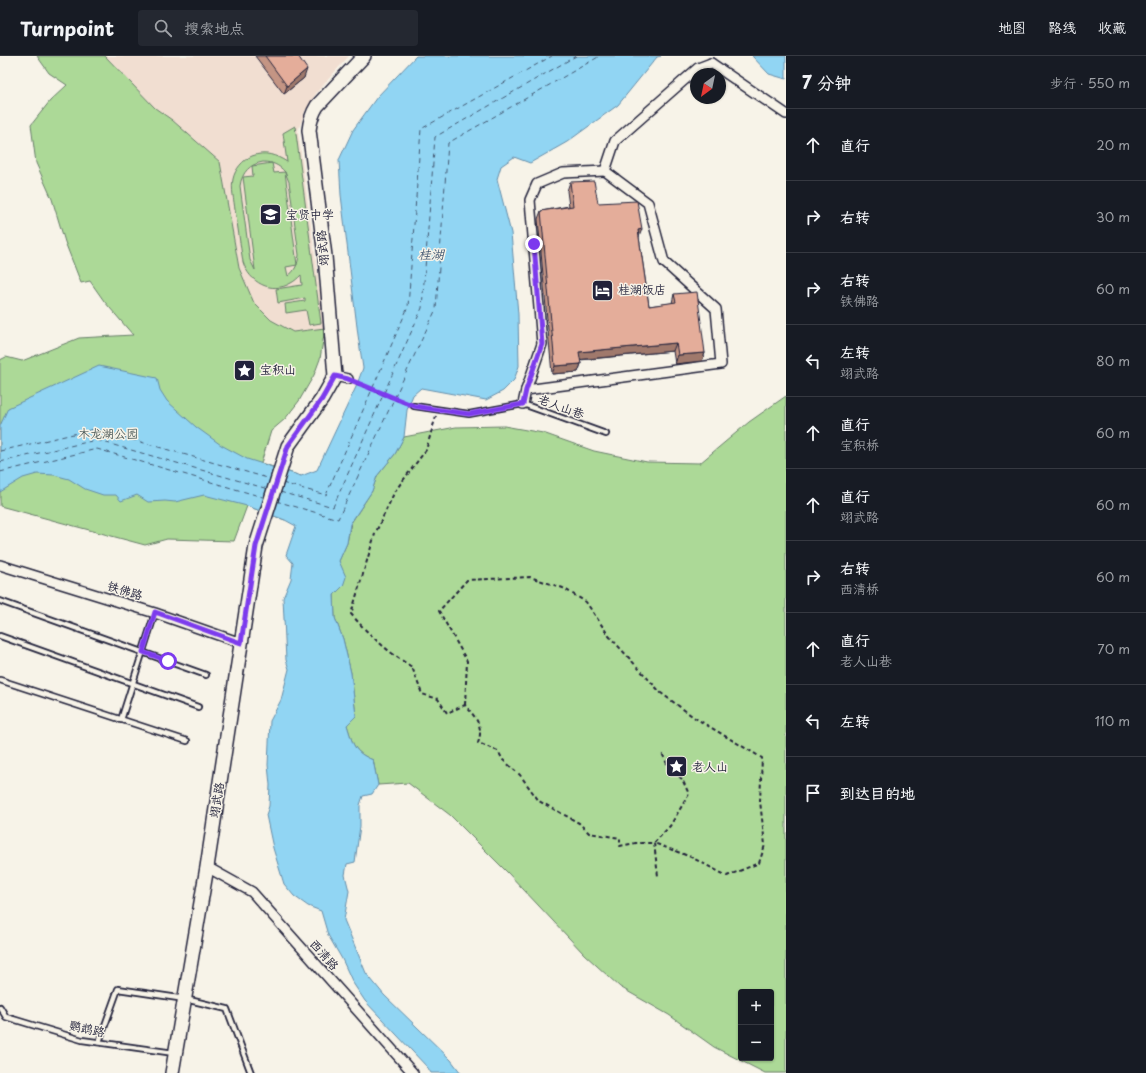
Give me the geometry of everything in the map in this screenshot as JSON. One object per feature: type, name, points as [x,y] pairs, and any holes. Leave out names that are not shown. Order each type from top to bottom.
[{"type":"main road","name":"翊武路","points":[[172,1073],[207,867],[256,546],[288,446],[322,399],[341,378],[309,130],[310,122],[312,114],[317,106],[364,56]]},
{"type":"street","points":[[605,171],[615,141],[698,68],[710,60],[786,114]]},
{"type":"street","points":[[523,404],[526,390],[542,344],[530,200],[537,184],[563,173],[605,171],[648,203],[664,262],[716,310],[721,364],[526,390]]},
{"type":"street","name":"铁佛路","points":[[0,565],[155,612],[241,643]]},
{"type":"street","name":"西清路","points":[[207,867],[252,892],[413,1073]]},
{"type":"lane","name":"老人山巷","points":[[414,406],[469,414],[523,404],[606,434]]},
{"type":"lane","points":[[0,601],[206,675]]},
{"type":"lane","points":[[122,720],[155,612]]},
{"type":"lane","points":[[0,636],[198,707]]},
{"type":"lane","points":[[0,680],[187,741]]},
{"type":"lane","points":[[100,1042],[118,988],[185,999],[227,1009],[251,1073]]},
{"type":"lane","name":"鹦鹉路","points":[[0,1007],[6,1016],[82,1040],[176,1053]]},
{"type":"path","points":[[341,378],[414,406]]},
{"type":"path","points":[[438,410],[426,450],[395,491],[375,534],[352,614],[368,634],[396,658],[412,667],[422,694],[438,699],[447,713],[465,705]]},
{"type":"path","points":[[530,577],[563,588],[586,602],[609,636],[661,694],[695,718],[762,758],[760,801],[765,846],[759,863],[727,876],[691,857],[654,842],[620,846],[620,838],[589,833],[579,823],[539,801],[520,775],[503,760],[498,752],[478,744],[480,737],[478,721],[465,705],[467,660],[440,610],[467,580],[530,577]]},
{"type":"path","points":[[654,842],[670,826],[689,794],[682,779],[668,766],[662,753]]},
{"type":"path","points":[[654,842],[658,876]]},
{"type":"shaded area","name":"宝贤中学","points":[[105,56],[349,56],[317,92],[305,111],[298,131],[325,328],[293,332],[271,320],[254,303],[239,268],[220,162],[172,120],[155,108]]},
{"type":"green space","name":"木龙湖公园","points":[[37,56],[105,56],[155,108],[172,120],[220,162],[239,268],[254,303],[271,320],[293,332],[325,328],[320,359],[314,375],[299,401],[285,419],[271,431],[261,463],[301,476],[285,520],[247,506],[234,541],[167,539],[145,545],[0,506],[0,360],[6,357],[22,361],[79,338],[133,335],[104,301],[90,281],[81,283],[65,242],[52,199],[36,163],[31,125],[50,101],[67,85],[49,73]]},
{"type":"green space","points":[[295,126],[321,323],[309,325],[306,310],[286,313],[285,304],[305,301],[305,298],[278,303],[276,289],[302,285],[301,275],[294,281],[283,286],[276,288],[269,287],[256,281],[250,275],[243,262],[233,194],[232,183],[234,175],[243,162],[252,156],[270,154],[287,162],[283,133]],"holes":[[[263,162],[271,163],[253,166]],[[272,163],[280,167],[285,172],[274,173]],[[252,166],[253,176],[243,177],[247,170]],[[285,172],[289,182],[299,255],[297,264]],[[243,177],[255,270],[250,260],[240,186]],[[297,265],[293,272],[288,276],[286,267]]]},
{"type":"green space","points":[[786,396],[786,1073],[765,1073],[741,1061],[774,1061],[774,989],[738,989],[738,1059],[714,1047],[669,1015],[620,987],[584,954],[508,873],[450,815],[408,783],[378,785],[373,760],[361,754],[355,747],[347,725],[356,716],[351,673],[343,639],[335,618],[334,594],[343,586],[339,561],[347,543],[351,523],[372,491],[377,476],[395,454],[404,437],[456,427],[504,426],[543,433],[594,451],[647,462],[700,463],[749,422]]},
{"type":"water","name":"桂湖","points":[[416,56],[661,56],[657,57],[618,105],[567,142],[530,163],[514,157],[501,166],[497,179],[511,233],[518,314],[519,366],[514,380],[503,391],[486,400],[421,388],[413,395],[407,410],[404,437],[395,454],[377,476],[372,491],[350,524],[347,543],[339,561],[346,577],[343,586],[334,595],[335,618],[343,639],[351,673],[356,716],[347,725],[355,747],[361,754],[373,760],[378,785],[372,794],[363,796],[360,805],[360,826],[355,862],[347,864],[345,875],[349,891],[344,920],[366,973],[384,995],[451,1060],[461,1073],[431,1073],[365,1001],[353,983],[342,959],[328,935],[321,911],[308,906],[294,896],[284,884],[273,848],[266,815],[269,806],[270,785],[268,765],[270,721],[281,700],[289,669],[286,660],[283,598],[291,579],[293,563],[286,555],[296,526],[285,520],[247,506],[204,495],[175,502],[148,502],[137,495],[121,501],[116,495],[103,495],[85,489],[69,479],[54,475],[37,474],[23,478],[0,492],[0,426],[8,408],[99,366],[157,378],[160,390],[167,401],[196,427],[221,445],[247,459],[301,476],[317,470],[356,387],[363,368],[341,195],[339,160],[353,130],[377,97]]},
{"type":"water","points":[[752,56],[786,56],[786,79],[769,74]]},
{"type":"building","points":[[265,56],[298,56],[307,69],[287,86]]},
{"type":"building","points":[[594,181],[598,203],[637,201],[642,229],[638,230],[649,306],[676,302],[674,294],[697,292],[705,353],[678,355],[676,343],[579,352],[581,364],[555,366],[541,211],[573,206],[570,182]]},
{"type":"ferry route","points":[[282,483],[326,495],[408,307],[421,129],[552,56]]},
{"type":"ferry route","points":[[280,492],[333,507],[422,308],[435,137],[576,56]]},
{"type":"ferry route","points":[[276,501],[338,519],[436,309],[448,143],[600,56]]},
{"type":"ferry route","points":[[0,451],[95,429],[271,479]]},
{"type":"ferry route","points":[[0,462],[96,440],[268,489]]},
{"type":"ferry route","points":[[0,472],[97,449],[266,498]]},
{"type":"place","name":"宝贤中学","points":[[270,215]]},
{"type":"place","name":"桂湖饭店","points":[[603,290]]},
{"type":"place","name":"宝积山","points":[[244,370]]},
{"type":"place","name":"老人山","points":[[677,767]]},
{"type":"route","points":[[168,661],[143,652],[155,612],[241,643],[256,546],[288,446],[322,399],[335,376],[348,379],[414,406],[426,408],[469,414],[523,404],[526,390],[542,344],[534,244]]}]
